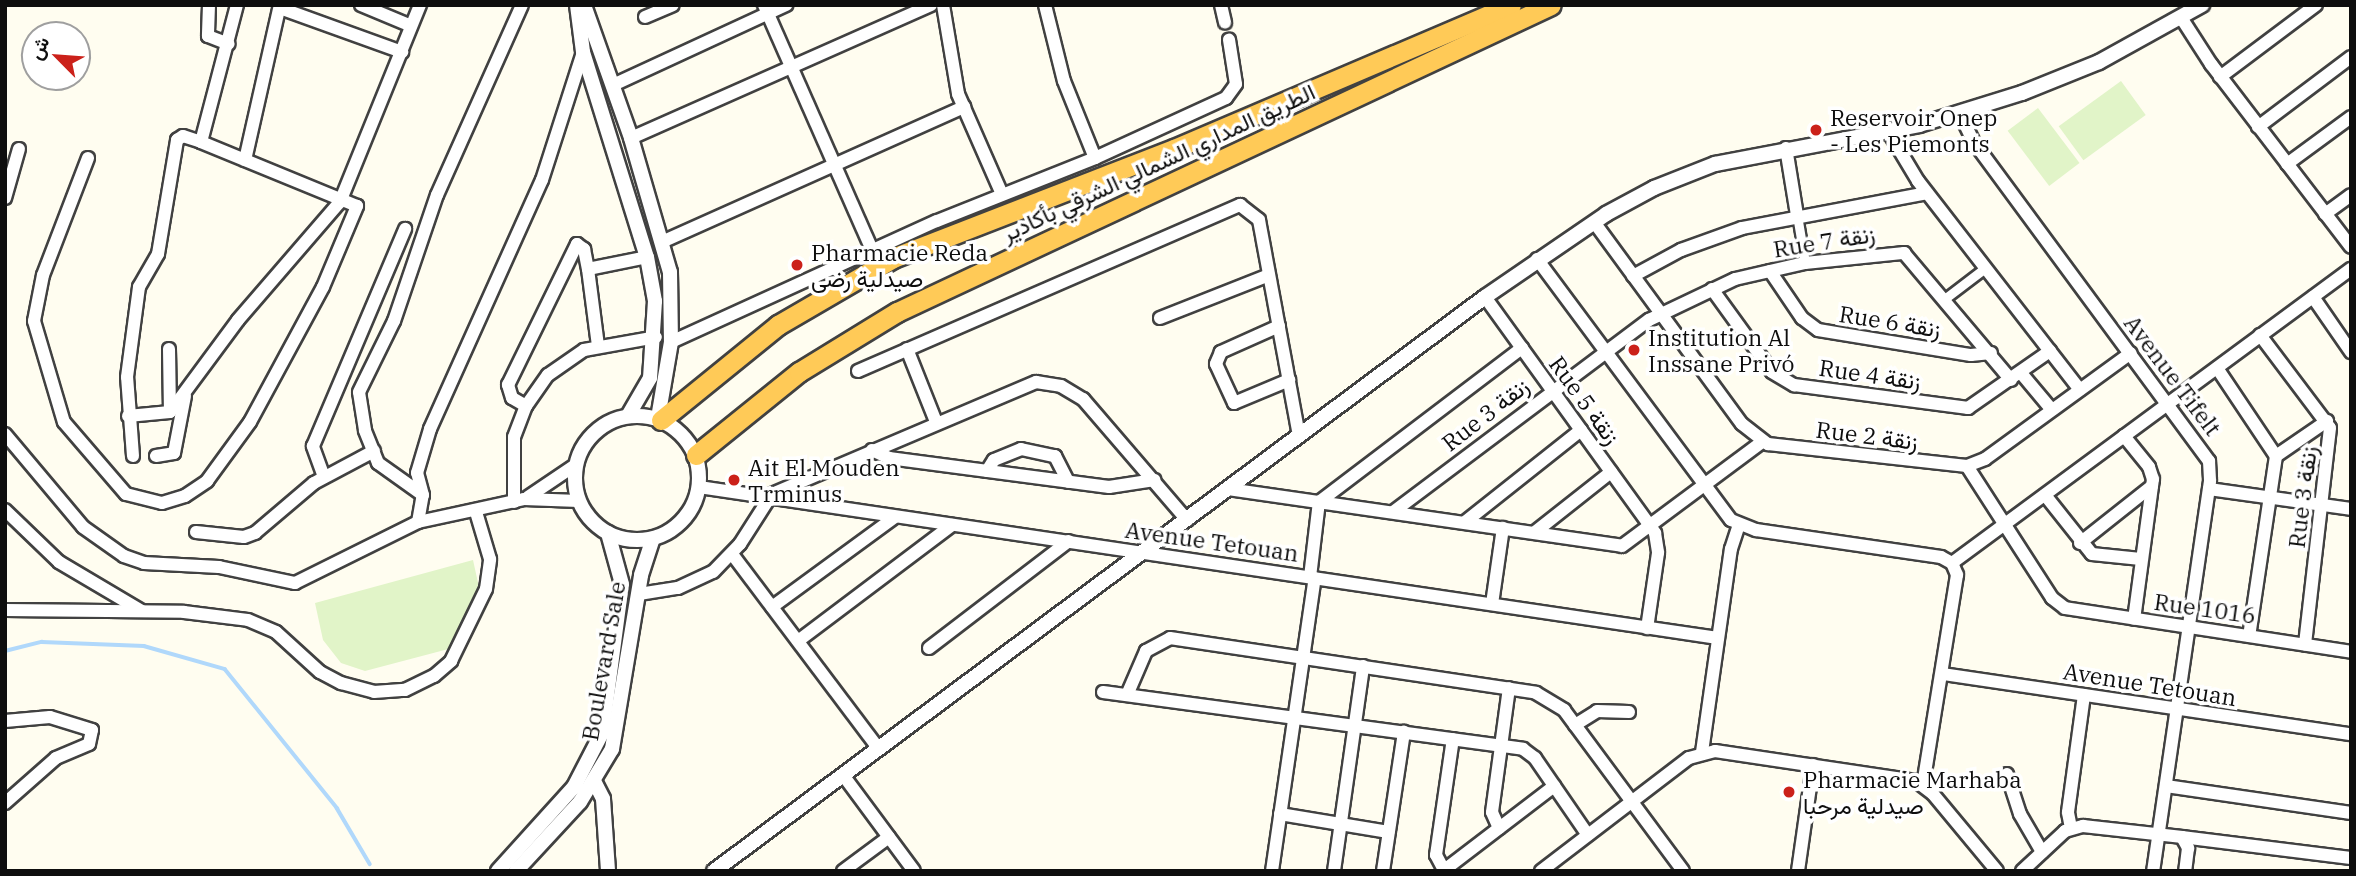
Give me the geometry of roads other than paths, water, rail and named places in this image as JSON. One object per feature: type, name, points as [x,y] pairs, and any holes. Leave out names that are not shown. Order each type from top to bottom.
[{"type":"highway","name":"الطريق المداري الشمالي الشرقي بأكادير","points":[[660,419],[770,331],[893,258],[1174,149],[1511,5]]},
{"type":"highway","name":"الطريق المداري الشمالي الشرقي بأكادير","points":[[696,455],[799,372],[897,312],[1551,5]]},
{"type":"street","points":[[209,5],[208,36],[229,44]]},
{"type":"street","points":[[201,142],[229,44],[237,5]]},
{"type":"street","points":[[361,5],[403,23]]},
{"type":"street","points":[[128,416],[170,412],[185,396],[238,320],[340,202],[402,52],[403,23],[391,5]]},
{"type":"street","points":[[403,23],[420,5]]},
{"type":"street","points":[[422,495],[393,477],[374,451],[359,392],[394,321],[437,195],[522,5]]},
{"type":"street","points":[[577,5],[583,52],[647,257],[656,337],[650,378],[628,416]]},
{"type":"street","points":[[584,5],[594,25],[664,241],[672,287],[671,342],[660,419]]},
{"type":"street","points":[[645,18],[673,5]]},
{"type":"street","points":[[613,85],[766,10],[786,5]]},
{"type":"street","points":[[631,138],[932,5]]},
{"type":"street","points":[[943,5],[952,37],[956,86],[1002,194]]},
{"type":"street","points":[[1045,5],[1064,81],[1095,158]]},
{"type":"street","points":[[1221,5],[1225,23]]},
{"type":"street","points":[[714,871],[1147,552],[1485,297],[1594,222],[1683,176],[1786,148],[1888,131],[1960,114],[2074,73],[2182,19],[2203,5]]},
{"type":"street","points":[[2220,77],[2316,5]]},
{"type":"street","points":[[245,160],[280,6],[402,52]]},
{"type":"street","points":[[766,10],[873,252]]},
{"type":"street","points":[[2182,19],[2220,77],[2351,247]]},
{"type":"street","points":[[579,34],[582,27],[594,25]]},
{"type":"street","points":[[671,342],[1002,194],[1095,158],[1230,96],[1236,84],[1229,40]]},
{"type":"street","points":[[418,522],[422,495],[417,473],[430,429],[542,180],[583,52]]},
{"type":"street","points":[[2258,127],[2351,57]]},
{"type":"street","points":[[664,241],[964,107]]},
{"type":"street","name":"Avenue Tifelt","points":[[1960,114],[1973,141],[2207,456],[2209,489],[2153,871]]},
{"type":"street","points":[[2287,164],[2351,117]]},
{"type":"street","points":[[1888,131],[1927,193],[2080,390]]},
{"type":"street","points":[[88,158],[43,275],[34,321],[64,422],[126,494],[162,503],[185,496],[207,481],[250,422],[323,287],[357,206],[340,202],[201,142],[183,136],[177,140],[158,254],[139,287],[127,377],[133,456]]},
{"type":"street","points":[[1786,148],[1805,263]]},
{"type":"street","points":[[5,198],[19,149]]},
{"type":"street","points":[[1633,276],[1699,242],[1797,215],[1927,193]]},
{"type":"street","points":[[2325,214],[2351,195]]},
{"type":"street","points":[[858,371],[1235,205],[1250,209],[1259,220],[1299,436]]},
{"type":"street","points":[[1228,489],[1616,546],[1651,527],[1762,442],[1746,429],[1594,222]]},
{"type":"street","points":[[324,477],[313,446],[405,229]]},
{"type":"street","points":[[526,406],[512,398],[508,385],[577,244],[584,249],[598,346]]},
{"type":"street","name":"Rue 7 زنقة","points":[[1604,350],[1660,313],[1712,289],[1805,263],[1901,252],[1991,354],[2052,410]]},
{"type":"street","points":[[588,269],[647,257]]},
{"type":"street","points":[[1537,259],[1705,487],[1739,524],[1941,557],[1952,563],[1957,575],[1923,785]]},
{"type":"street","points":[[1943,300],[1985,268]]},
{"type":"street","points":[[1952,563],[2351,269]]},
{"type":"street","name":"Rue 6 زنقة","points":[[1770,271],[1802,318],[1818,330],[1971,355],[1991,354]]},
{"type":"street","points":[[1160,318],[1269,275]]},
{"type":"street","name":"Rue 4 زنقة","points":[[1712,289],[1772,372],[1794,384],[1964,408],[1979,404],[2050,351]]},
{"type":"street","name":"Rue 5 زنقة","points":[[1485,297],[1651,527]]},
{"type":"street","points":[[2313,297],[2351,352]]},
{"type":"street","points":[[1279,326],[1221,352],[1216,364],[1234,403],[1289,380]]},
{"type":"street","name":"Rue 3 زنقة","points":[[2260,335],[2327,421],[2331,441],[2305,645]]},
{"type":"street","points":[[519,500],[512,453],[526,406],[558,365],[598,346],[656,337]]},
{"type":"street","points":[[1272,871],[1304,657],[1319,502],[1521,348]]},
{"type":"street","points":[[169,349],[170,412]]},
{"type":"street","points":[[907,349],[936,422]]},
{"type":"street","name":"Rue 3 زنقة","points":[[1393,512],[1604,350]]},
{"type":"street","points":[[2003,525],[1968,466],[2131,353]]},
{"type":"street","points":[[2217,368],[2276,456],[2249,636]]},
{"type":"street","points":[[639,594],[690,584],[713,572],[732,554],[766,498],[1020,386],[1052,383],[1083,400],[1187,520]]},
{"type":"street","points":[[156,456],[174,453],[185,396]]},
{"type":"street","points":[[628,416],[660,419],[682,434],[696,455],[698,487],[683,520],[653,539],[630,540],[608,533],[591,520],[579,501],[577,464],[590,438],[614,420],[628,416]]},
{"type":"street","points":[[2276,456],[2327,421]]},
{"type":"street","points":[[1465,522],[1581,429]]},
{"type":"street","points":[[5,434],[83,527],[124,556],[144,563],[219,567],[295,583],[418,522],[476,512],[519,500],[577,464]]},
{"type":"street","points":[[2124,436],[2149,467],[2152,485],[2134,619]]},
{"type":"street","name":"Rue 2 زنقة","points":[[1762,442],[1968,466]]},
{"type":"street","points":[[987,471],[994,460],[1014,449],[1030,450],[1055,456],[1066,468],[1068,482]]},
{"type":"street","points":[[872,450],[889,458],[1118,488],[1154,480]]},
{"type":"street","points":[[196,532],[244,537],[255,533],[324,477],[374,451]]},
{"type":"street","points":[[1535,532],[1611,472]]},
{"type":"street","points":[[2080,543],[2152,485]]},
{"type":"street","name":"Avenue Tetouan","points":[[698,487],[1718,638]]},
{"type":"street","points":[[2209,489],[2351,509]]},
{"type":"street","points":[[2045,495],[2080,543],[2098,556],[2141,559]]},
{"type":"street","points":[[519,500],[579,501]]},
{"type":"street","points":[[5,510],[58,562],[142,611]]},
{"type":"street","points":[[5,610],[142,611],[247,620],[276,632],[320,671],[341,683],[374,692],[405,690],[425,682],[452,661],[486,589],[490,559],[476,512]]},
{"type":"street","points":[[772,607],[895,517]]},
{"type":"street","points":[[1702,752],[1718,638],[1739,524]]},
{"type":"street","points":[[798,641],[952,525]]},
{"type":"street","name":"Rue 1016","points":[[2003,525],[2056,602],[2070,610],[2351,652]]},
{"type":"street","points":[[1647,628],[1658,546],[1651,527]]},
{"type":"street","points":[[1492,604],[1503,528]]},
{"type":"street","points":[[498,871],[574,787],[597,747],[606,718],[621,573],[608,533]]},
{"type":"street","name":"Boulevard Sale","points":[[516,871],[595,783],[617,732],[641,575],[653,539]]},
{"type":"street","points":[[929,648],[1069,541]]},
{"type":"street","points":[[732,554],[878,748]]},
{"type":"street","points":[[621,573],[641,575]]},
{"type":"street","points":[[1127,695],[1146,651],[1163,639],[1304,657],[1509,688],[1545,696],[1575,725],[1633,801],[1680,870]]},
{"type":"street","points":[[1334,871],[1363,666]]},
{"type":"street","name":"Avenue Tetouan","points":[[1943,674],[2351,734]]},
{"type":"street","points":[[1500,828],[1492,812],[1509,688]]},
{"type":"street","points":[[1103,692],[1453,739],[1501,746],[1531,754],[1588,835]]},
{"type":"street","points":[[2071,828],[2068,812],[2084,695]]},
{"type":"street","points":[[1575,725],[1597,711],[1629,712]]},
{"type":"street","points":[[5,721],[50,717],[92,730],[89,744],[56,758],[5,803]]},
{"type":"street","points":[[1382,871],[1404,733]]},
{"type":"street","points":[[1453,739],[1436,855],[1443,870],[1554,786]]},
{"type":"street","points":[[1541,871],[1702,752],[1909,779],[1923,785],[1997,871]]},
{"type":"street","points":[[1798,871],[1813,765]]},
{"type":"street","points":[[2007,774],[2020,814],[2042,852]]},
{"type":"street","points":[[843,775],[914,871]]},
{"type":"street","points":[[595,783],[603,799],[608,871]]},
{"type":"street","points":[[2166,786],[2351,813]]},
{"type":"street","points":[[1280,814],[1389,832]]},
{"type":"street","points":[[2022,871],[2071,828],[2158,834],[2351,858]]},
{"type":"street","points":[[843,871],[889,837]]},
{"type":"street","points":[[2182,837],[2188,848],[2185,871]]},
{"type":"waterway","points":[[5,651],[42,642],[144,646],[225,669],[337,808],[370,864]]},
{"type":"place","name":"Reservoir Onep - Les Piemonts","points":[[1816,130]]},
{"type":"place","name":"Pharmacie Reda صيدلية رضى","points":[[797,265]]},
{"type":"place","name":"Institution Al Inssane Privó","points":[[1634,350]]},
{"type":"place","name":"Ait El Mouden Trminus","points":[[734,480]]},
{"type":"place","name":"Pharmacie Marhaba صيدلية مرحبا","points":[[1789,792]]}]
